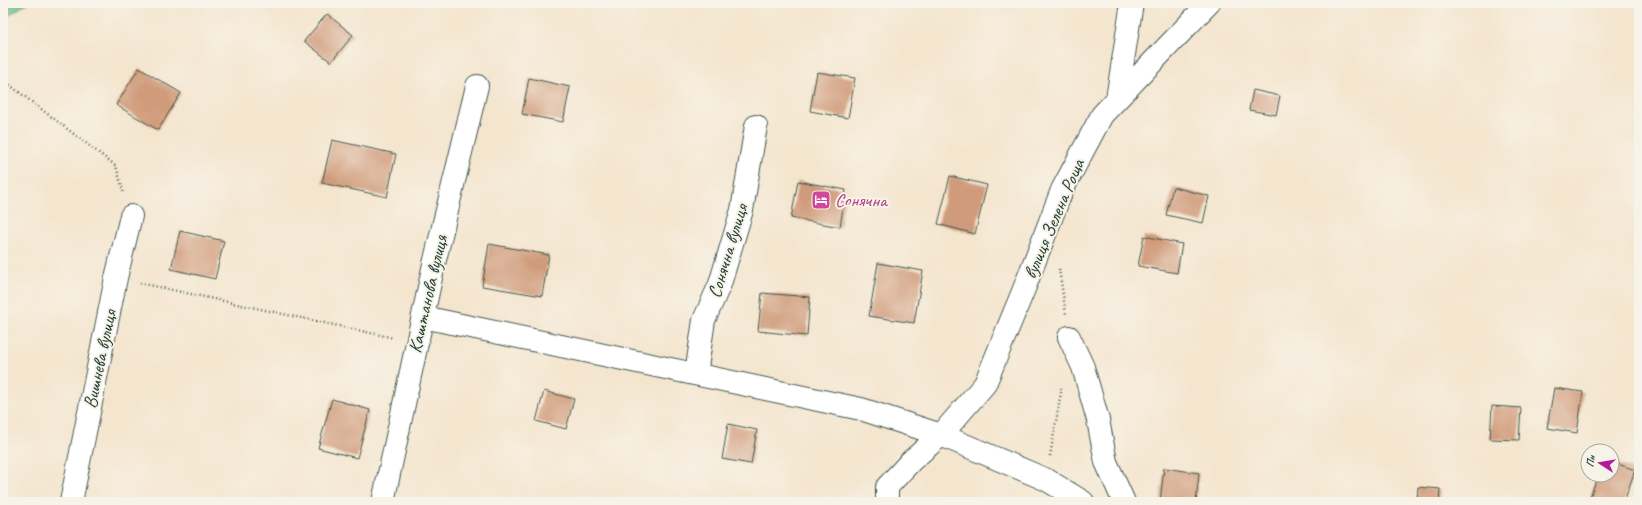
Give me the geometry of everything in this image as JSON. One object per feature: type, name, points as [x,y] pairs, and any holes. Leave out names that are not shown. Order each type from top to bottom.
[{"type":"street","points":[[1117,99],[1132,3]]},
{"type":"street","name":"вулиця Зелена Роща","points":[[883,497],[911,461],[941,435],[985,384],[1024,290],[1062,190],[1102,115],[1209,3]]},
{"type":"street","name":"Каштанова вулиця","points":[[382,502],[434,264],[477,86]]},
{"type":"street","name":"Сонячна вулиця","points":[[696,374],[704,320],[720,284],[742,210],[756,126]]},
{"type":"street","name":"Вишнева вулиця","points":[[71,502],[116,278],[131,216]]},
{"type":"street","points":[[422,317],[861,409],[941,435],[1047,480],[1083,502]]},
{"type":"street","points":[[1069,337],[1083,367],[1098,420],[1106,462],[1124,502]]},
{"type":"path","points":[[3,80],[116,166]]},
{"type":"path","points":[[116,278],[417,342]]},
{"type":"green space","points":[[3,3],[27,3],[3,20]]},
{"type":"building","points":[[327,14],[353,35],[331,62],[304,41]]},
{"type":"building","points":[[139,68],[181,93],[158,130],[116,105]]},
{"type":"building","points":[[817,72],[855,78],[848,118],[810,111]]},
{"type":"building","points":[[529,78],[570,87],[563,122],[522,114]]},
{"type":"building","points":[[1253,90],[1280,96],[1276,115],[1249,110]]},
{"type":"building","points":[[332,140],[396,154],[387,197],[322,183]]},
{"type":"building","points":[[950,176],[987,185],[975,234],[938,224]]},
{"type":"building","points":[[798,181],[846,190],[840,227],[791,218]]},
{"type":"building","points":[[1173,187],[1209,196],[1203,223],[1166,215]]},
{"type":"building","points":[[180,231],[224,241],[215,279],[171,269]]},
{"type":"building","points":[[1144,236],[1182,244],[1177,273],[1138,266]]},
{"type":"building","points":[[489,244],[549,255],[542,296],[482,286]]},
{"type":"building","points":[[878,263],[923,271],[914,323],[869,316]]},
{"type":"building","points":[[762,293],[810,297],[807,336],[758,331]]},
{"type":"building","points":[[1554,388],[1583,392],[1577,433],[1547,428]]},
{"type":"building","points":[[544,391],[574,399],[566,429],[536,421]]},
{"type":"building","points":[[332,399],[370,410],[357,458],[318,448]]},
{"type":"building","points":[[1492,406],[1521,408],[1519,440],[1490,439]]},
{"type":"building","points":[[728,424],[757,430],[751,464],[722,459]]},
{"type":"building","points":[[1620,465],[1635,470],[1624,502],[1595,502],[1589,500],[1595,483],[1620,483]]},
{"type":"building","points":[[1164,468],[1199,473],[1196,502],[1160,502]]},
{"type":"building","points":[[1418,487],[1440,489],[1439,502],[1417,502]]},
{"type":"place","name":"Сонячна","points":[[821,200]]}]
